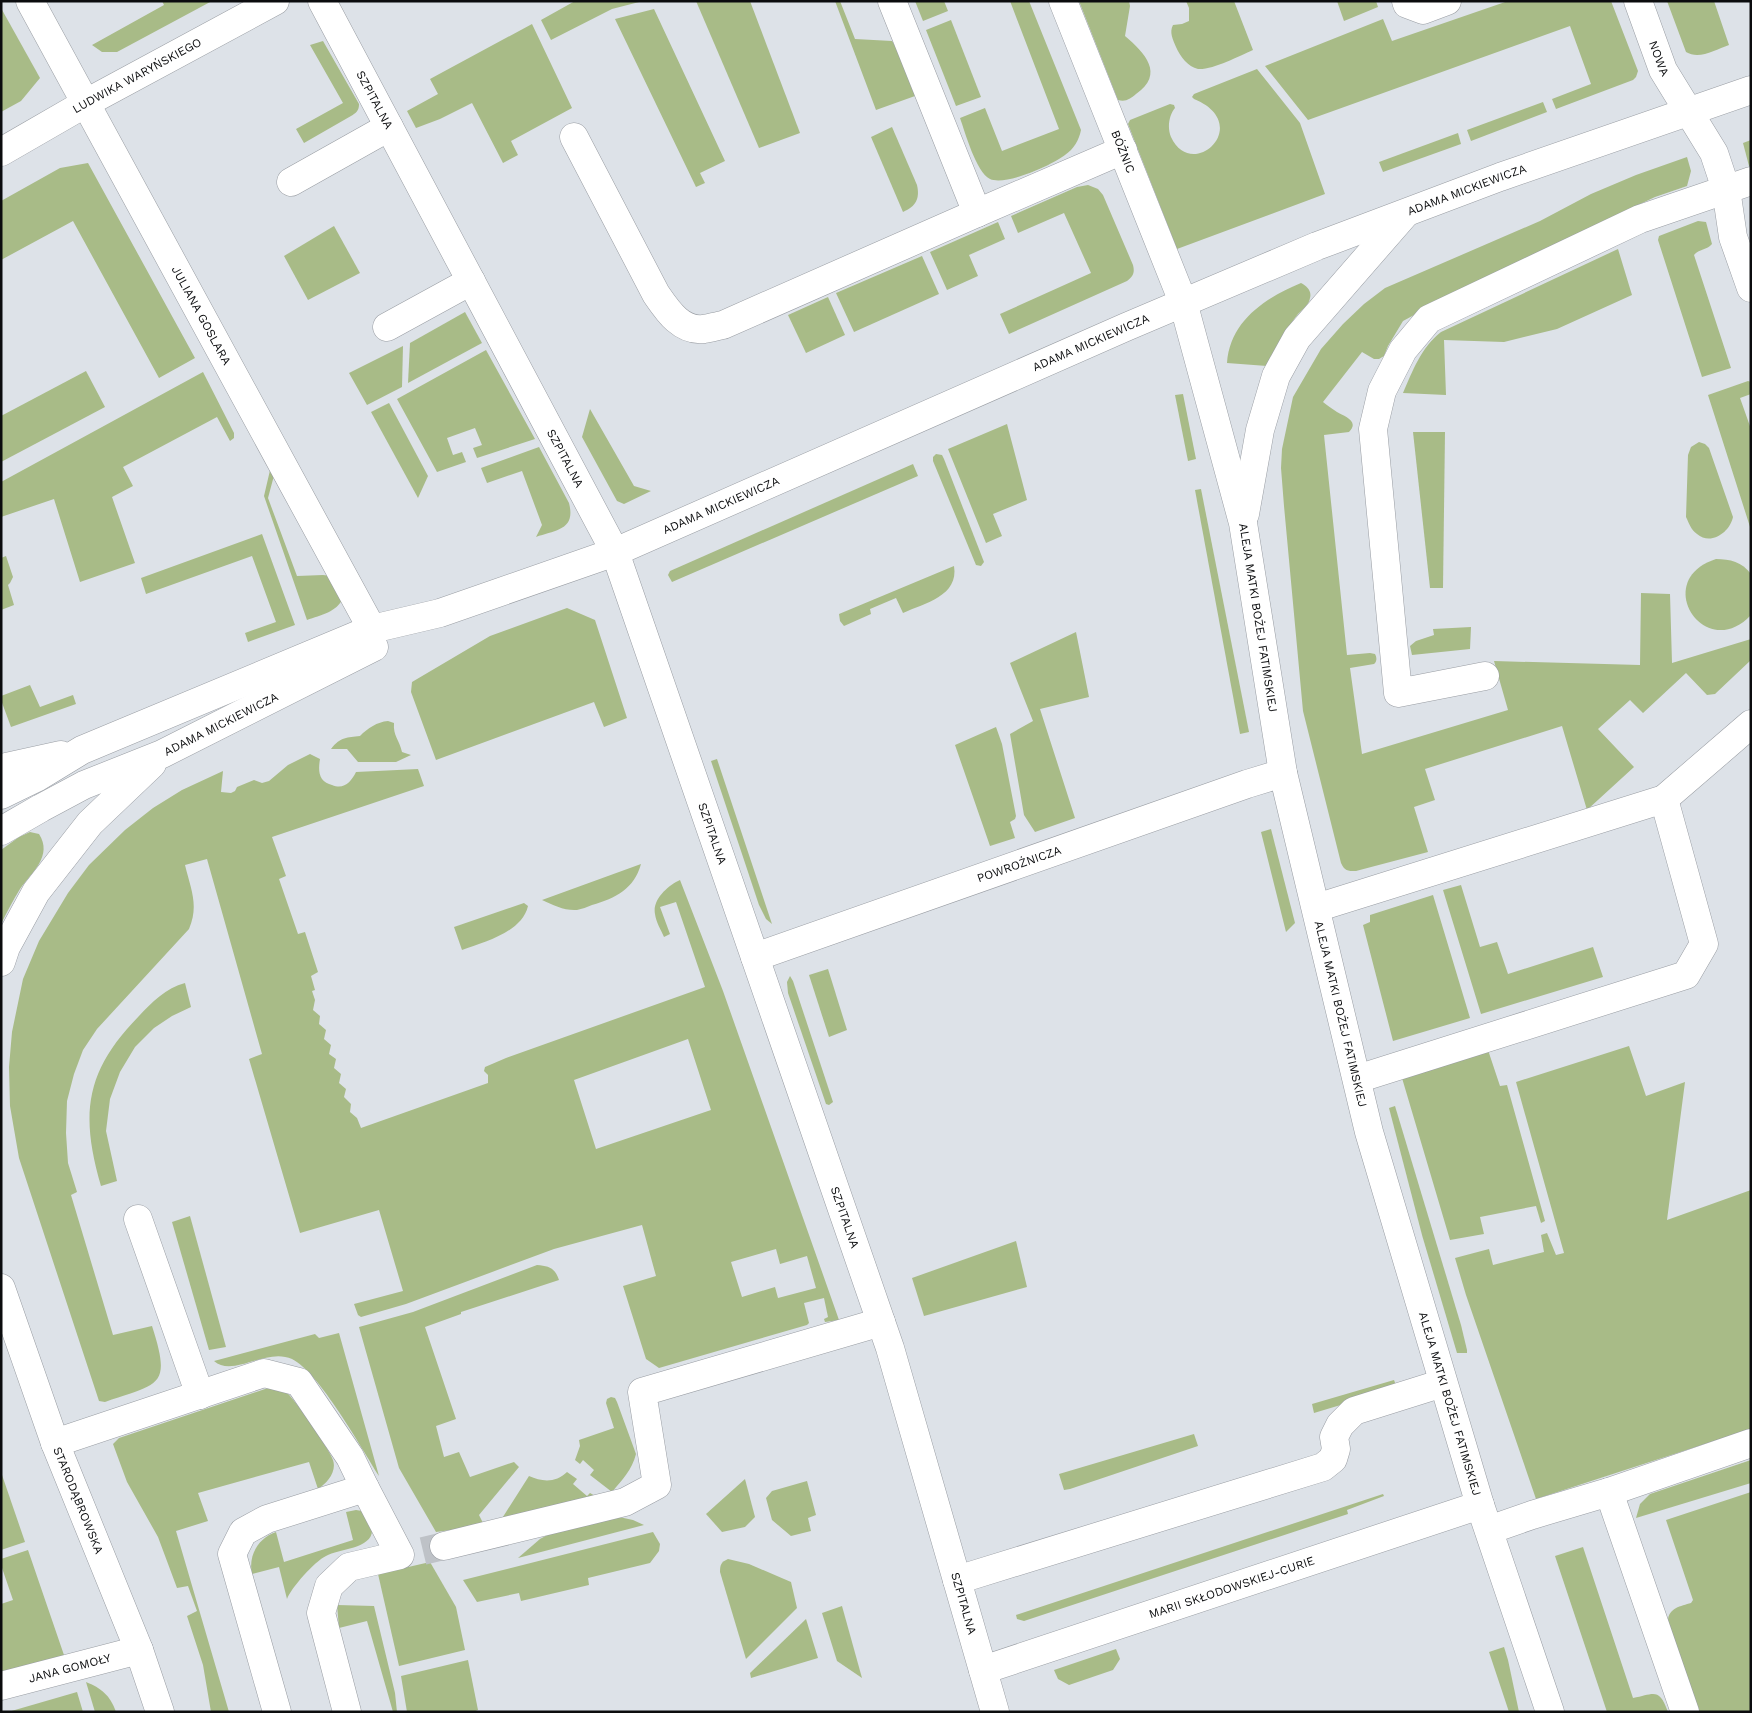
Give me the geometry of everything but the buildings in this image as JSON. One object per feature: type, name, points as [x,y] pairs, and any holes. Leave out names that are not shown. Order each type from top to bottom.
[{"type":"street","name":"JULIANA GOSLARA","points":[[30,1],[372,630]]},
{"type":"street","name":"LUDWIKA WARYŃSKIEGO","points":[[1,152],[86,103],[275,1]]},
{"type":"street","name":"SZPITALNA","points":[[322,1],[615,552],[890,1348],[995,1712]]},
{"type":"street","points":[[892,1],[976,213]]},
{"type":"street","name":"BÓŻNIC","points":[[1063,1],[1183,302]]},
{"type":"street","points":[[1406,1],[1407,4],[1423,10],[1447,1]]},
{"type":"street","name":"NOWA","points":[[1638,1],[1663,70],[1714,153],[1738,185],[1733,237],[1751,288]]},
{"type":"street","name":"ADAMA MICKIEWICZA","points":[[1,795],[36,778],[82,750],[372,630],[440,613],[615,552],[1183,302],[1317,246],[1408,211],[1751,90]]},
{"type":"street","points":[[291,182],[389,127]]},
{"type":"street","points":[[574,137],[656,294],[672,316],[685,326],[702,330],[723,325],[1123,150]]},
{"type":"street","points":[[1484,676],[1398,694],[1373,429],[1382,391],[1403,350],[1429,319],[1640,219],[1738,185]]},
{"type":"street","points":[[1244,523],[1260,430],[1276,376],[1297,338],[1408,211]]},
{"type":"street","points":[[387,327],[471,281]]},
{"type":"street","name":"ALEJA MATKI BOŻEJ FATIMSKIEJ","points":[[1183,302],[1244,523],[1284,772],[1369,1132],[1480,1505],[1550,1712]]},
{"type":"street","name":"ADAMA MICKIEWICZA","points":[[1,831],[84,785],[162,754],[440,613]]},
{"type":"street","points":[[1316,908],[1664,799],[1751,724]]},
{"type":"street","points":[[1,768],[82,750]]},
{"type":"street","points":[[1,962],[6,947],[36,892],[90,823],[162,754]]},
{"type":"street","name":"POWROŹNICZA","points":[[755,957],[1284,772]]},
{"type":"street","points":[[1357,1079],[1686,974],[1704,944],[1664,799]]},
{"type":"street","points":[[138,1219],[200,1395]]},
{"type":"street","name":"STARODĄBROWSKA","points":[[1,1288],[55,1443],[139,1650],[160,1712]]},
{"type":"street","points":[[347,1712],[321,1612],[328,1586],[349,1567],[625,1502],[657,1485],[642,1392],[881,1322]]},
{"type":"street","points":[[55,1443],[264,1373],[299,1382],[350,1457],[365,1488],[422,1550]]},
{"type":"street","points":[[957,1580],[1323,1467],[1334,1460],[1336,1449],[1334,1437],[1340,1425],[1354,1411],[1443,1383]]},
{"type":"street","points":[[1489,1530],[1609,1492],[1751,1443]]},
{"type":"street","points":[[277,1712],[232,1554],[243,1532],[267,1519],[365,1488]]},
{"type":"street","points":[[1609,1492],[1685,1712]]},
{"type":"street","name":"MARII SKŁODOWSKIEJ-CURIE","points":[[983,1670],[1480,1505]]},
{"type":"street","name":"JANA GOMOŁY","points":[[1,1686],[139,1650]]},
{"type":"green space","points":[[162,1],[212,1],[117,52],[102,52],[92,45],[164,5]]},
{"type":"green space","points":[[575,1],[643,1],[612,9],[551,40],[541,20]]},
{"type":"green space","points":[[696,1],[750,1],[800,133],[759,148]]},
{"type":"green space","points":[[835,1],[840,1],[855,39],[892,41],[898,50],[915,96],[876,110]]},
{"type":"green space","points":[[915,1],[944,1],[948,11],[923,21]]},
{"type":"green space","points":[[1010,1],[1029,1],[1081,130],[1073,147],[1059,159],[1029,173],[1007,180],[997,180],[990,179],[980,168],[960,118],[985,108],[1002,151],[1059,129]]},
{"type":"green space","points":[[1079,1],[1129,1],[1130,6],[1125,36],[1145,57],[1151,71],[1145,86],[1130,99],[1118,100]]},
{"type":"green space","points":[[1186,1],[1234,1],[1253,50],[1204,69],[1191,66],[1180,54],[1171,33],[1173,25],[1189,21],[1189,8]]},
{"type":"green space","points":[[1337,1],[1376,1],[1378,7],[1344,21]]},
{"type":"green space","points":[[1508,1],[1611,1],[1638,71],[1636,77],[1633,80],[1556,109],[1552,99],[1591,84],[1570,26],[1308,120],[1265,66],[1383,19],[1392,41]]},
{"type":"green space","points":[[1667,1],[1714,1],[1729,45],[1702,55],[1686,52]]},
{"type":"green space","points":[[1,8],[40,78],[21,101],[1,112]]},
{"type":"green space","points":[[654,9],[725,161],[700,173],[705,183],[696,187],[615,19]]},
{"type":"green space","points":[[951,20],[981,97],[956,106],[926,30]]},
{"type":"green space","points":[[532,24],[572,108],[511,141],[518,155],[503,163],[472,103],[440,119],[416,128],[407,111],[438,94],[430,79]]},
{"type":"green space","points":[[323,41],[359,106],[353,115],[304,143],[296,129],[343,103],[310,45]]},
{"type":"green space","points":[[1257,69],[1300,123],[1325,194],[1177,249],[1128,124],[1130,120],[1170,104],[1174,105],[1175,108],[1169,122],[1171,137],[1181,150],[1192,154],[1204,152],[1213,145],[1219,134],[1219,122],[1211,110],[1192,97],[1194,94]]},
{"type":"green space","points":[[1543,102],[1547,112],[1471,141],[1467,130]]},
{"type":"green space","points":[[892,127],[918,190],[914,205],[903,212],[871,137]]},
{"type":"green space","points":[[1458,133],[1461,144],[1383,172],[1379,162]]},
{"type":"green space","points":[[1751,140],[1751,167],[1749,166],[1743,143]]},
{"type":"green space","points":[[1687,157],[1691,171],[1687,186],[1655,197],[1477,281],[1403,321],[1384,356],[1374,359],[1362,352],[1323,402],[1350,419],[1353,425],[1349,432],[1324,435],[1347,655],[1370,653],[1375,654],[1376,658],[1374,664],[1350,668],[1362,754],[1508,710],[1494,661],[1640,665],[1641,593],[1670,594],[1672,663],[1751,639],[1751,660],[1715,694],[1707,695],[1686,673],[1643,713],[1630,700],[1598,729],[1634,767],[1587,810],[1562,726],[1425,769],[1435,800],[1414,807],[1428,852],[1356,871],[1347,870],[1341,863],[1303,711],[1281,468],[1282,449],[1293,397],[1321,349],[1343,324],[1364,304],[1385,288],[1540,221],[1591,194],[1636,175]]},
{"type":"green space","points":[[88,163],[195,358],[159,378],[73,221],[1,260],[1,201],[60,168]]},
{"type":"green space","points":[[1088,185],[1098,189],[1103,195],[1133,265],[1134,270],[1131,278],[1009,334],[1000,314],[1091,273],[1064,213],[1018,233],[1011,216],[1077,187]]},
{"type":"green space","points":[[1698,221],[1706,222],[1712,244],[1694,255],[1731,368],[1702,377],[1658,240],[1659,236]]},
{"type":"green space","points":[[998,222],[1005,239],[969,255],[978,276],[947,290],[930,252]]},
{"type":"green space","points":[[334,226],[360,273],[308,300],[284,256]]},
{"type":"green space","points":[[1618,249],[1632,295],[1557,329],[1504,342],[1444,340],[1446,395],[1403,393],[1423,352],[1441,332]]},
{"type":"green space","points":[[922,256],[939,294],[854,332],[836,293]]},
{"type":"green space","points":[[1301,283],[1310,291],[1309,301],[1289,326],[1267,366],[1227,363],[1230,348],[1242,323],[1263,304]]},
{"type":"green space","points":[[828,297],[845,335],[806,353],[788,315]]},
{"type":"green space","points":[[465,312],[482,343],[408,383],[410,343]]},
{"type":"green space","points":[[403,346],[402,387],[367,405],[349,373]]},
{"type":"green space","points":[[486,350],[535,439],[477,458],[473,448],[482,445],[475,428],[447,438],[453,455],[462,452],[466,462],[437,472],[397,399]]},
{"type":"green space","points":[[86,371],[105,407],[1,462],[1,416]]},
{"type":"green space","points":[[203,372],[234,433],[234,438],[230,441],[217,417],[123,467],[133,486],[112,497],[135,563],[80,582],[54,499],[1,517],[1,482]]},
{"type":"green space","points":[[1748,381],[1751,382],[1751,394],[1740,398],[1751,429],[1751,530],[1708,395]]},
{"type":"green space","points":[[1183,394],[1196,459],[1188,461],[1175,395]]},
{"type":"green space","points":[[389,403],[428,476],[418,498],[371,412]]},
{"type":"green space","points":[[590,409],[634,486],[651,491],[624,504],[617,501],[582,437]]},
{"type":"green space","points":[[1007,424],[1027,500],[993,514],[1002,536],[986,543],[948,449]]},
{"type":"green space","points":[[1413,432],[1445,432],[1443,588],[1430,588]]},
{"type":"green space","points":[[1699,442],[1709,448],[1733,517],[1724,532],[1719,536],[1708,539],[1697,534],[1686,517],[1688,455],[1691,447]]},
{"type":"green space","points":[[539,447],[569,503],[570,519],[563,528],[536,537],[542,525],[522,471],[487,483],[481,468]]},
{"type":"green space","points":[[936,454],[942,455],[944,459],[984,562],[981,566],[976,565],[933,461],[933,457]]},
{"type":"green space","points":[[913,464],[918,476],[672,582],[668,575],[670,571]]},
{"type":"green space","points":[[271,466],[276,468],[268,498],[297,576],[331,576],[343,598],[333,610],[307,620],[264,496]]},
{"type":"green space","points":[[1201,489],[1249,732],[1240,734],[1195,490]]},
{"type":"green space","points":[[262,534],[295,625],[248,642],[245,633],[276,622],[252,556],[146,594],[141,578]]},
{"type":"green space","points":[[6,556],[13,577],[8,585],[14,605],[1,610],[1,558]]},
{"type":"green space","points":[[1716,559],[1735,562],[1751,574],[1751,615],[1734,628],[1717,630],[1702,624],[1691,613],[1686,599],[1687,584],[1697,569]]},
{"type":"green space","points":[[954,566],[954,576],[951,585],[939,597],[930,602],[903,613],[896,598],[870,609],[871,614],[844,626],[840,621],[839,614]]},
{"type":"green space","points":[[567,608],[595,620],[627,718],[604,727],[594,702],[436,760],[411,692],[412,682],[490,636]]},
{"type":"green space","points":[[1471,627],[1470,649],[1412,655],[1410,646],[1416,641],[1434,635],[1433,629]]},
{"type":"green space","points":[[1076,632],[1089,697],[1040,709],[1075,818],[1035,832],[1024,815],[1010,734],[1033,721],[1010,663]]},
{"type":"green space","points":[[30,685],[40,707],[73,695],[76,704],[11,727],[1,696]]},
{"type":"green space","points":[[388,721],[394,723],[395,734],[402,752],[411,755],[396,762],[358,762],[347,749],[331,749],[341,740],[360,736],[373,726]]},
{"type":"green space","points":[[996,727],[1002,744],[1016,816],[1010,822],[1015,838],[990,846],[955,745]]},
{"type":"green space","points":[[310,754],[320,759],[319,772],[323,780],[336,786],[347,784],[356,772],[418,769],[424,786],[272,837],[286,876],[279,879],[298,934],[305,932],[318,972],[311,976],[315,990],[312,991],[315,1000],[313,1010],[320,1016],[319,1024],[326,1030],[324,1039],[331,1045],[329,1054],[336,1059],[334,1068],[341,1074],[339,1083],[346,1089],[344,1097],[351,1104],[350,1112],[357,1118],[361,1128],[488,1083],[488,1075],[484,1071],[485,1067],[506,1058],[705,987],[676,902],[660,907],[670,934],[664,937],[657,923],[656,903],[666,889],[680,880],[723,991],[839,1320],[825,1322],[824,1319],[828,1317],[824,1298],[804,1303],[809,1323],[807,1325],[659,1368],[646,1359],[623,1286],[656,1276],[642,1225],[554,1249],[406,1304],[361,1317],[358,1315],[354,1304],[403,1291],[379,1210],[300,1233],[249,1059],[262,1054],[207,859],[185,865],[194,905],[189,929],[97,1029],[83,1050],[67,1101],[66,1133],[68,1163],[77,1192],[71,1195],[113,1335],[152,1326],[161,1361],[160,1372],[156,1380],[149,1386],[105,1402],[99,1401],[19,1158],[10,1106],[9,1067],[12,1032],[23,979],[39,941],[68,893],[89,865],[125,830],[153,808],[182,790],[223,771],[221,792],[231,793],[237,787],[254,780],[262,783],[269,781],[288,765]],"holes":[[[688,1039],[711,1110],[596,1149],[574,1080]],[[776,1249],[780,1264],[807,1256],[816,1288],[778,1298],[775,1287],[742,1297],[731,1262]]]},
{"type":"green space","points":[[717,759],[772,924],[766,919],[759,905],[711,761]]},
{"type":"green space","points":[[1271,829],[1295,923],[1286,932],[1261,832]]},
{"type":"green space","points":[[30,832],[39,834],[43,842],[42,857],[35,870],[17,893],[1,924],[1,850],[19,837]]},
{"type":"green space","points":[[641,864],[638,873],[629,886],[616,896],[601,902],[577,910],[568,910],[542,900]]},
{"type":"green space","points":[[1461,885],[1480,947],[1497,942],[1508,974],[1593,947],[1603,977],[1481,1014],[1443,890]]},
{"type":"green space","points":[[1433,895],[1470,1018],[1393,1041],[1363,925],[1370,922],[1370,915]]},
{"type":"green space","points":[[524,903],[528,906],[524,915],[511,929],[501,935],[462,950],[454,927]]},
{"type":"green space","points":[[828,969],[847,1030],[829,1037],[809,975]]},
{"type":"green space","points":[[790,976],[833,1102],[829,1105],[826,1104],[788,993],[787,982]]},
{"type":"green space","points":[[185,983],[191,1007],[172,1016],[154,1028],[135,1047],[120,1072],[110,1099],[106,1131],[117,1181],[101,1186],[90,1137],[92,1095],[98,1075],[107,1056],[121,1036],[144,1011],[166,992]]},
{"type":"green space","points":[[1629,1046],[1646,1096],[1685,1082],[1667,1220],[1751,1190],[1751,1429],[1536,1499],[1455,1258],[1489,1249],[1493,1265],[1544,1252],[1541,1235],[1547,1233],[1556,1255],[1564,1253],[1516,1082]]},
{"type":"green space","points":[[1488,1050],[1500,1086],[1507,1085],[1545,1221],[1541,1223],[1536,1206],[1480,1217],[1484,1234],[1450,1240],[1402,1078]]},
{"type":"green space","points":[[1395,1106],[1461,1325],[1467,1353],[1457,1353],[1422,1235],[1389,1108]]},
{"type":"green space","points":[[190,1216],[226,1347],[209,1350],[172,1222]]},
{"type":"green space","points":[[1016,1241],[1027,1287],[924,1316],[912,1278]]},
{"type":"green space","points":[[537,1265],[551,1268],[559,1280],[461,1312],[461,1314],[425,1327],[456,1419],[436,1426],[444,1457],[459,1452],[470,1477],[514,1462],[519,1467],[479,1515],[483,1523],[474,1527],[436,1532],[399,1468],[359,1327],[413,1312]]},
{"type":"green space","points":[[339,1333],[379,1476],[327,1395],[315,1379],[292,1359],[282,1356],[272,1357],[231,1366],[222,1365],[214,1361],[315,1334],[319,1338]]},
{"type":"green space","points":[[1394,1380],[1397,1388],[1314,1413],[1312,1404]]},
{"type":"green space","points":[[268,1388],[278,1389],[291,1397],[326,1446],[333,1460],[334,1469],[325,1484],[318,1489],[309,1462],[198,1493],[208,1521],[176,1531],[229,1712],[211,1712],[203,1665],[187,1616],[197,1611],[188,1586],[177,1588],[158,1537],[127,1482],[113,1444],[119,1438]]},
{"type":"green space","points":[[615,1398],[617,1402],[636,1454],[629,1470],[612,1492],[590,1475],[594,1470],[583,1460],[580,1464],[575,1460],[580,1446],[579,1440],[614,1428],[606,1403],[607,1399]]},
{"type":"green space","points":[[1194,1434],[1198,1446],[1064,1490],[1059,1474]]},
{"type":"green space","points":[[1751,1460],[1751,1483],[1636,1518],[1640,1504],[1650,1494]]},
{"type":"green space","points":[[1,1472],[25,1542],[1,1550]]},
{"type":"green space","points":[[567,1472],[577,1479],[573,1484],[587,1496],[590,1493],[599,1498],[501,1520],[529,1476],[554,1480]]},
{"type":"green space","points":[[745,1479],[755,1517],[745,1527],[722,1532],[706,1514]]},
{"type":"green space","points":[[807,1481],[816,1515],[808,1518],[811,1531],[791,1536],[772,1520],[766,1498],[772,1491]]},
{"type":"green space","points":[[1751,1492],[1751,1712],[1699,1712],[1668,1621],[1673,1610],[1691,1603],[1693,1600],[1666,1520]]},
{"type":"green space","points":[[1383,1494],[1384,1496],[1347,1510],[1348,1514],[1024,1621],[1017,1619],[1016,1615]]},
{"type":"green space","points":[[362,1511],[369,1519],[372,1532],[369,1538],[364,1543],[332,1553],[321,1559],[298,1582],[287,1599],[279,1567],[252,1574],[253,1554],[256,1548],[264,1539],[276,1532],[284,1562],[353,1540],[346,1512]]},
{"type":"green space","points":[[619,1517],[644,1525],[518,1558],[540,1539],[551,1533]]},
{"type":"green space","points":[[653,1532],[660,1544],[659,1551],[650,1563],[588,1578],[589,1585],[521,1601],[519,1593],[477,1602],[463,1580]]},
{"type":"green space","points":[[1583,1547],[1633,1698],[1655,1694],[1662,1699],[1668,1712],[1607,1712],[1555,1556]]},
{"type":"green space","points":[[28,1550],[65,1658],[1,1677],[1,1604],[13,1600],[1,1565],[1,1559]]},
{"type":"green space","points":[[728,1559],[749,1564],[791,1582],[797,1608],[746,1659],[720,1572],[721,1564]]},
{"type":"green space","points":[[430,1562],[456,1607],[465,1650],[399,1666],[378,1574]]},
{"type":"green space","points":[[337,1605],[374,1606],[395,1693],[397,1712],[393,1712],[367,1621],[339,1628]]},
{"type":"green space","points":[[842,1606],[862,1678],[837,1661],[822,1613]]},
{"type":"green space","points":[[806,1619],[818,1658],[751,1678],[750,1673]]},
{"type":"green space","points":[[1504,1647],[1519,1712],[1509,1712],[1489,1652]]},
{"type":"green space","points":[[1116,1649],[1120,1659],[1113,1670],[1069,1685],[1058,1679],[1054,1670]]},
{"type":"green space","points":[[468,1660],[478,1710],[473,1712],[407,1712],[401,1676]]},
{"type":"green space","points":[[86,1682],[104,1693],[111,1701],[116,1712],[95,1712]]},
{"type":"green space","points":[[77,1692],[83,1712],[8,1712]]},
{"type":"tunnel","points":[[423,1551],[444,1546]]}]
